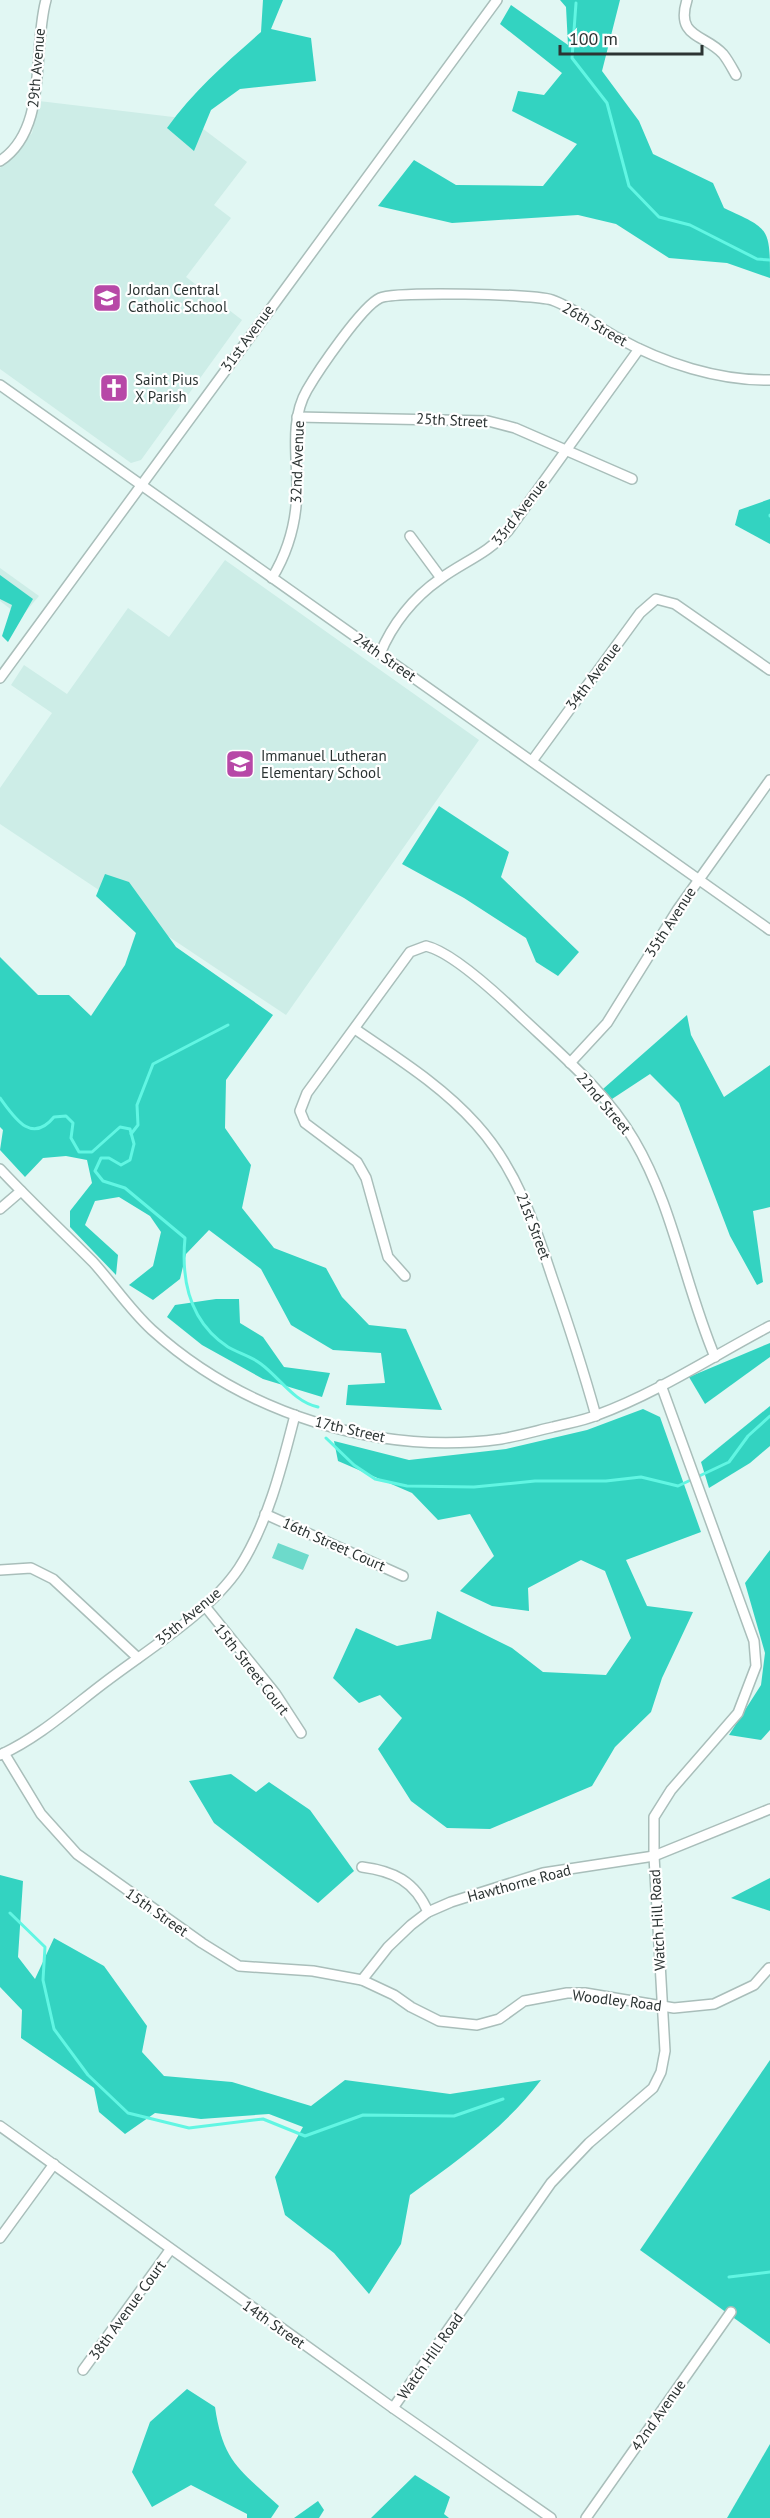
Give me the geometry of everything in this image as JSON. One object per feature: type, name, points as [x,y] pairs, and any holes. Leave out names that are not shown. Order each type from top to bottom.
[{"type":"street","name":"29th Avenue","points":[[0,161],[20,141],[32,113],[40,22],[46,0]]},
{"type":"street","name":"31st Avenue","points":[[0,678],[497,0]]},
{"type":"street","points":[[687,0],[684,18],[689,31],[722,53],[736,75]]},
{"type":"street","name":"26th Street","points":[[380,298],[399,295],[539,297],[564,306],[639,349],[722,375],[770,380]]},
{"type":"street","name":"32nd Avenue","points":[[272,578],[286,552],[294,522],[297,417],[303,398],[362,314],[380,298]]},
{"type":"street","name":"33rd Avenue","points":[[380,654],[393,628],[408,608],[441,578],[496,544],[639,349]]},
{"type":"street","name":"24th Street","points":[[0,385],[770,930]]},
{"type":"street","name":"25th Street","points":[[297,417],[488,421],[515,428],[632,479]]},
{"type":"street","points":[[410,536],[441,578]]},
{"type":"street","name":"34th Avenue","points":[[532,761],[651,601],[660,598],[675,604],[770,670]]},
{"type":"street","name":"35th Avenue","points":[[570,1063],[607,1023],[698,879],[770,780]]},
{"type":"street","name":"22nd Street","points":[[355,1029],[410,952],[420,946],[433,948],[442,952],[482,983],[570,1063],[624,1124],[648,1166],[659,1191],[702,1327],[715,1357]]},
{"type":"street","points":[[355,1029],[307,1093],[300,1111],[305,1123],[357,1162],[366,1178],[388,1257],[405,1276]]},
{"type":"street","name":"21st Street","points":[[355,1029],[418,1073],[461,1108],[478,1126],[508,1168],[523,1193],[533,1221],[579,1355],[596,1416]]},
{"type":"street","name":"17th Street","points":[[0,1169],[94,1264],[153,1331],[210,1373],[295,1415],[343,1430],[425,1442],[500,1439],[596,1416],[715,1357],[770,1326]]},
{"type":"street","points":[[0,1209],[21,1191]]},
{"type":"street","name":"Watch Hill Road","points":[[393,2408],[551,2183],[611,2123],[646,2096],[658,2081],[665,2051],[653,1824],[658,1808],[738,1713],[756,1666],[754,1641],[661,1384]]},
{"type":"street","name":"35th Avenue","points":[[2,1754],[53,1722],[138,1658],[204,1605],[239,1568],[265,1514],[295,1415]]},
{"type":"street","name":"16th Street Court","points":[[265,1514],[403,1576]]},
{"type":"street","points":[[0,1570],[23,1568],[42,1572],[53,1579],[138,1658]]},
{"type":"street","name":"15th Street Court","points":[[204,1605],[275,1693],[301,1733]]},
{"type":"street","name":"15th Street","points":[[2,1754],[41,1814],[77,1854],[230,1962],[250,1968],[312,1971],[362,1980]]},
{"type":"street","name":"Hawthorne Road","points":[[362,1980],[388,1947],[428,1912],[451,1902],[543,1873],[654,1856],[770,1809]]},
{"type":"street","points":[[362,1867],[386,1870],[411,1885],[421,1895],[428,1912]]},
{"type":"street","name":"Woodley Road","points":[[362,1980],[439,2021],[453,2024],[490,2024],[524,2001],[567,1993],[674,2008],[714,2004],[754,1985],[769,1968]]},
{"type":"street","name":"14th Street","points":[[0,2126],[170,2250],[551,2518]]},
{"type":"street","points":[[0,2238],[54,2164]]},
{"type":"street","name":"38th Avenue Court","points":[[83,2370],[170,2250]]},
{"type":"street","name":"42nd Avenue","points":[[586,2518],[731,2312]]},
{"type":"shaded area","name":"Jordan Central Catholic School","points":[[39,101],[190,119],[247,162],[214,205],[231,218],[186,277],[242,320],[141,460],[131,463],[0,369],[0,168],[32,133]]},
{"type":"shaded area","name":"Immanuel Lutheran Elementary School","points":[[225,560],[479,740],[286,1015],[0,824],[0,788],[52,713],[11,685],[24,665],[67,694],[128,608],[169,637]]},
{"type":"shaded area","points":[[0,568],[39,596],[21,617],[0,601]]},
{"type":"green space","points":[[263,0],[283,0],[271,29],[311,38],[316,81],[240,89],[211,110],[194,151],[167,128],[199,89],[261,32]]},
{"type":"green space","points":[[560,0],[620,0],[602,71],[639,121],[653,154],[713,183],[724,208],[750,221],[764,232],[769,249],[770,278],[727,263],[669,258],[616,224],[578,215],[452,223],[378,206],[414,160],[456,185],[543,186],[577,144],[512,111],[518,91],[544,95],[562,73],[500,24],[511,5],[568,45],[566,7]]},
{"type":"green space","points":[[770,499],[770,544],[735,525],[739,510]]},
{"type":"green space","points":[[0,575],[33,599],[8,642],[2,636],[12,605],[0,599]]},
{"type":"green space","points":[[439,806],[509,852],[501,877],[579,952],[558,976],[536,962],[526,938],[464,898],[402,864]]},
{"type":"green space","points":[[105,874],[129,882],[176,947],[273,1015],[226,1080],[225,1128],[251,1165],[242,1208],[274,1248],[326,1268],[342,1297],[369,1325],[406,1329],[442,1410],[346,1405],[348,1385],[385,1383],[381,1353],[333,1350],[291,1325],[261,1269],[209,1230],[186,1254],[180,1279],[153,1300],[129,1285],[153,1266],[161,1232],[150,1216],[119,1197],[95,1201],[85,1225],[118,1255],[116,1275],[70,1227],[70,1211],[92,1183],[87,1160],[66,1156],[43,1158],[25,1177],[0,1150],[3,1130],[0,1127],[0,957],[38,995],[69,995],[91,1016],[125,965],[136,933],[96,896]]},
{"type":"green space","points":[[687,1015],[691,1035],[724,1097],[770,1065],[770,1207],[753,1211],[763,1282],[757,1285],[730,1236],[679,1103],[650,1074],[612,1099],[603,1089]]},
{"type":"green space","points":[[216,1299],[239,1299],[240,1323],[263,1337],[284,1367],[330,1373],[322,1397],[263,1379],[202,1345],[167,1317],[175,1305]]},
{"type":"green space","points":[[770,1343],[770,1357],[705,1404],[689,1377]]},
{"type":"green space","points":[[770,1406],[770,1446],[750,1463],[709,1488],[701,1462]]},
{"type":"green space","points":[[643,1409],[660,1417],[701,1532],[626,1560],[647,1606],[693,1612],[662,1678],[651,1712],[615,1747],[592,1786],[490,1829],[447,1828],[411,1801],[378,1749],[402,1718],[380,1695],[359,1703],[333,1678],[356,1628],[397,1646],[431,1639],[437,1611],[512,1648],[543,1672],[606,1675],[631,1638],[605,1571],[581,1560],[528,1588],[529,1611],[492,1606],[460,1591],[494,1556],[470,1514],[438,1520],[412,1493],[338,1461],[334,1441],[409,1460],[506,1449],[587,1430]]},
{"type":"green space","points":[[278,1543],[309,1555],[303,1570],[272,1558]]},
{"type":"green space","points":[[770,1550],[770,1730],[761,1740],[729,1735],[761,1685],[765,1653],[745,1583]]},
{"type":"green space","points":[[231,1774],[256,1792],[269,1782],[310,1810],[354,1871],[318,1903],[214,1823],[189,1781]]},
{"type":"green space","points":[[0,1875],[23,1881],[18,1957],[35,1979],[54,1938],[104,1966],[147,2026],[142,2052],[164,2076],[232,2082],[311,2106],[345,2080],[450,2094],[541,2080],[512,2114],[463,2156],[410,2195],[401,2244],[369,2294],[334,2253],[285,2215],[275,2177],[303,2127],[269,2114],[201,2119],[155,2113],[125,2134],[99,2112],[94,2088],[21,2038],[22,2010],[0,1987]]},
{"type":"green space","points":[[770,1878],[770,1911],[731,1898]]},
{"type":"green space","points":[[770,2060],[770,2344],[640,2250]]},
{"type":"green space","points":[[187,2389],[215,2407],[223,2441],[235,2464],[279,2506],[271,2518],[247,2518],[247,2514],[191,2485],[152,2507],[132,2472],[150,2422]]},
{"type":"green space","points":[[770,2444],[770,2518],[727,2518]]},
{"type":"green space","points":[[415,2475],[450,2497],[444,2514],[449,2518],[371,2518]]},
{"type":"green space","points":[[318,2501],[324,2510],[319,2518],[294,2518]]},
{"type":"waterway","points":[[576,3],[572,58],[607,103],[629,186],[659,217],[690,225],[757,259],[770,260]]},
{"type":"waterway","points":[[131,1134],[138,1125],[137,1105],[153,1064],[228,1025]]},
{"type":"waterway","points":[[0,1098],[17,1120],[30,1128],[38,1129],[54,1117],[66,1116],[73,1123],[71,1138],[79,1152],[92,1152],[120,1127],[130,1129],[134,1144],[130,1160],[121,1165],[109,1158],[101,1158],[95,1171],[103,1181],[125,1188],[185,1238],[185,1269],[191,1299],[197,1313],[215,1337],[228,1347],[257,1361],[294,1395],[318,1407]]},
{"type":"waterway","points":[[326,1438],[354,1465],[375,1479],[407,1486],[474,1487],[535,1481],[606,1481],[641,1477],[678,1486],[729,1462],[748,1436],[770,1416]]},
{"type":"waterway","points":[[10,1913],[45,1947],[43,1980],[54,2029],[88,2075],[128,2113],[189,2128],[263,2119],[305,2136],[363,2115],[454,2116],[503,2099]]},
{"type":"waterway","points":[[729,2277],[770,2272]]},
{"type":"place","name":"Jordan Central Catholic School","points":[[107,298]]},
{"type":"place","name":"Saint Pius X Parish","points":[[114,388]]},
{"type":"place","name":"Immanuel Lutheran Elementary School","points":[[240,764]]}]
